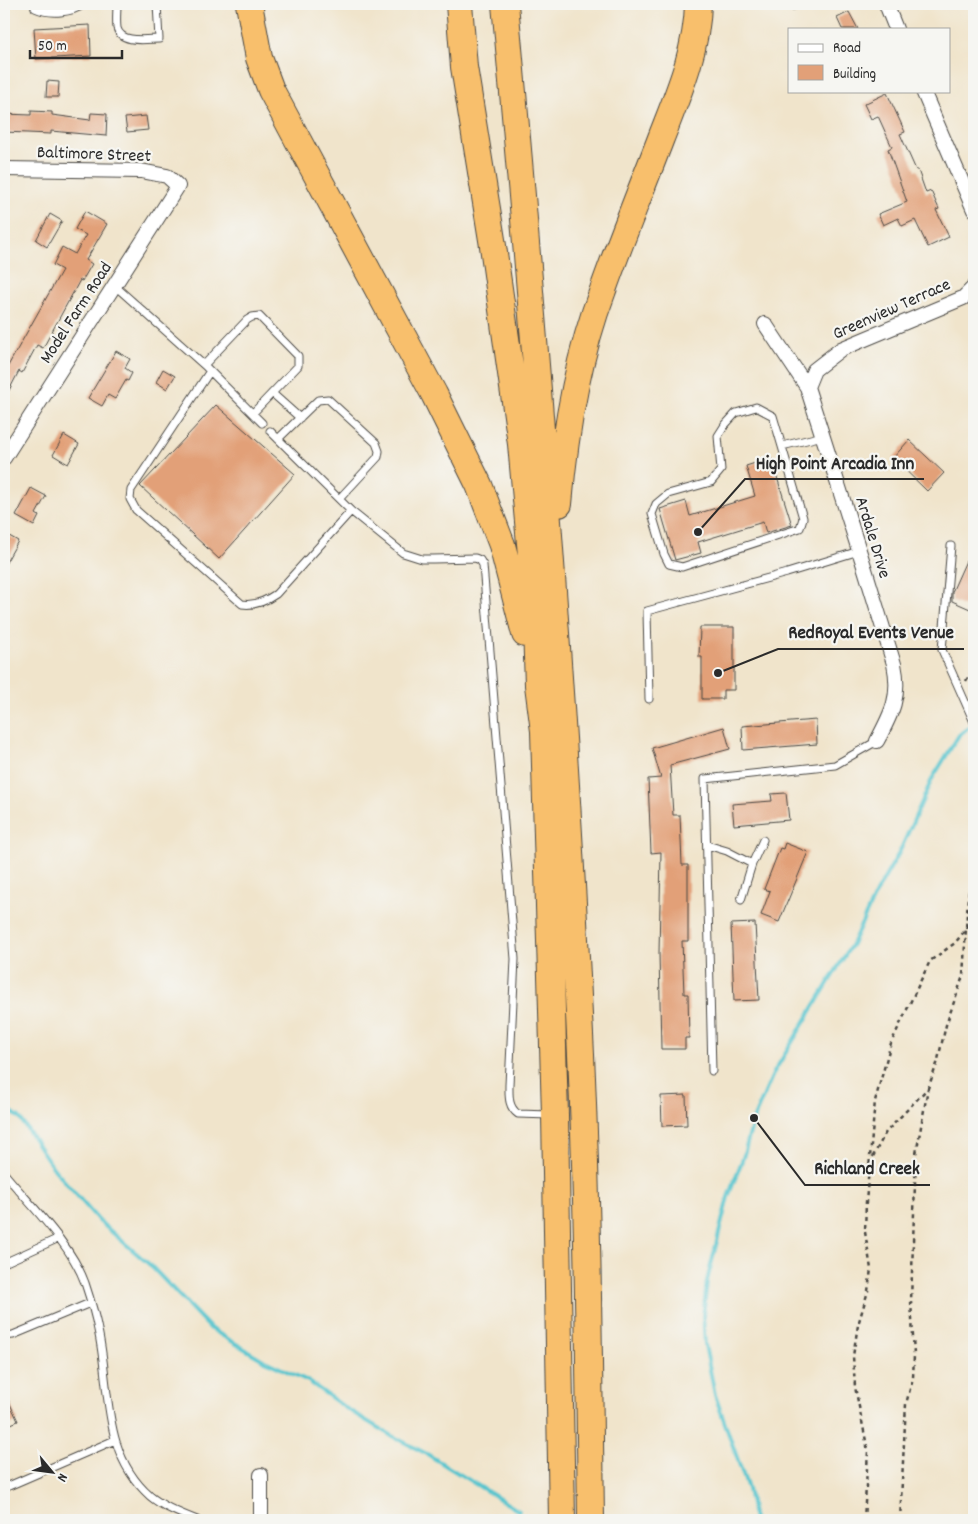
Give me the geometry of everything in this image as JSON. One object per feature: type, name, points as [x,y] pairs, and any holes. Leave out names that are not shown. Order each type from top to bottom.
[{"type":"highway","points":[[249,4],[259,58],[271,90],[434,394],[479,485],[502,546],[538,685]]},
{"type":"highway","points":[[459,4],[464,67],[493,246],[521,444],[535,599],[538,685],[544,741],[555,1115],[562,1520]]},
{"type":"highway","points":[[505,4],[526,226],[554,607],[581,1057],[592,1520]]},
{"type":"highway","points":[[554,607],[560,567],[558,522],[561,482],[570,417],[586,343],[602,291],[688,68],[698,20],[698,4]]},
{"type":"street","points":[[886,4],[896,28]]},
{"type":"street","points":[[923,92],[974,210]]},
{"type":"street","name":"Baltimore Street","points":[[4,169],[142,171],[167,176],[178,186]]},
{"type":"street","name":"Model Farm Road","points":[[4,458],[178,186]]},
{"type":"street","name":"Greenview Terrace","points":[[807,387],[814,370],[840,349],[963,298],[974,287]]},
{"type":"street","name":"Ardale Drive","points":[[765,324],[807,387],[896,676],[894,708],[878,741]]},
{"type":"street","points":[[261,1475],[261,1520]]},
{"type":"lane","points":[[34,4],[36,8],[44,12],[76,10],[84,4]]},
{"type":"lane","points":[[117,4],[117,29],[122,35],[127,39],[159,39],[157,4]]},
{"type":"lane","points":[[787,4],[791,6],[811,4]]},
{"type":"lane","points":[[114,286],[204,365],[262,423]]},
{"type":"lane","points":[[204,365],[247,320],[258,316],[298,356],[299,360],[298,366],[253,413]]},
{"type":"lane","points":[[210,371],[131,490],[130,499],[136,510],[242,604],[246,605],[261,602],[276,594],[351,511]]},
{"type":"lane","points":[[272,393],[300,418]]},
{"type":"lane","points":[[278,439],[318,400],[328,399],[378,446],[378,457],[340,498]]},
{"type":"lane","points":[[756,407],[773,416],[782,446],[803,518],[800,528],[682,566],[669,564],[664,554],[652,514],[656,504],[668,494],[711,482],[721,470],[718,436],[736,413],[756,407]]},
{"type":"lane","points":[[270,431],[340,498],[351,511],[403,553],[422,559],[474,558],[480,560],[483,565],[515,959],[509,1085],[510,1104],[518,1114],[555,1115]]},
{"type":"lane","points":[[782,446],[823,436]]},
{"type":"lane","points":[[951,546],[942,650],[974,722]]},
{"type":"lane","points":[[649,699],[648,611],[859,551]]},
{"type":"lane","points":[[712,1071],[705,779],[835,766],[878,741]]},
{"type":"lane","points":[[741,900],[752,864],[762,840]]},
{"type":"lane","points":[[707,845],[727,851],[752,864]]},
{"type":"lane","points":[[4,1173],[65,1245],[84,1281],[98,1330],[112,1429],[120,1457],[129,1472],[150,1496],[175,1512],[197,1520]]},
{"type":"lane","points":[[4,1263],[59,1238]]},
{"type":"lane","points":[[4,1336],[13,1335],[90,1303]]},
{"type":"lane","points":[[4,1488],[115,1440]]},
{"type":"path","points":[[960,691],[974,666]]},
{"type":"path","points":[[900,1520],[906,1404],[913,1378],[914,1355],[911,1301],[916,1154],[928,1088],[963,976],[969,889],[974,874]]},
{"type":"path","points":[[864,1520],[868,1451],[855,1387],[853,1356],[858,1325],[868,1291],[871,1269],[865,1232],[875,1101],[891,1043],[930,961],[955,942],[974,919]]},
{"type":"path","points":[[869,1166],[886,1132],[928,1088]]},
{"type":"building","points":[[849,12],[857,28],[842,28],[837,18]]},
{"type":"building","points":[[90,25],[91,56],[36,59],[34,28]]},
{"type":"building","points":[[47,81],[59,82],[58,97],[46,97]]},
{"type":"building","points":[[887,93],[905,132],[900,134],[916,170],[918,170],[926,193],[931,191],[939,209],[936,210],[949,237],[928,247],[915,220],[902,226],[898,218],[883,225],[878,214],[907,202],[888,149],[892,147],[878,116],[871,119],[864,104]]},
{"type":"building","points":[[31,111],[52,112],[52,115],[90,120],[91,113],[107,114],[106,136],[51,131],[51,134],[4,132],[4,114],[31,115]]},
{"type":"building","points":[[146,116],[148,130],[127,132],[125,118]]},
{"type":"building","points":[[85,211],[107,224],[86,260],[92,264],[82,281],[80,280],[43,348],[37,345],[22,373],[19,371],[4,400],[4,373],[62,270],[53,265],[62,247],[75,254],[86,235],[75,229]]},
{"type":"building","points":[[50,214],[62,221],[47,247],[36,240]]},
{"type":"building","points":[[116,351],[130,359],[125,368],[132,373],[115,399],[108,395],[102,406],[88,398]]},
{"type":"building","points":[[163,369],[175,376],[167,389],[156,382]]},
{"type":"building","points":[[216,405],[295,474],[219,559],[140,486]]},
{"type":"building","points":[[64,435],[79,444],[68,464],[53,455]]},
{"type":"building","points":[[909,440],[944,473],[927,491],[893,458]]},
{"type":"building","points":[[771,458],[792,525],[766,533],[763,522],[698,542],[701,553],[675,560],[660,509],[686,501],[690,516],[755,496],[746,466]]},
{"type":"building","points":[[31,488],[46,496],[36,514],[39,516],[34,526],[16,516]]},
{"type":"building","points":[[4,533],[18,541],[4,566]]},
{"type":"building","points":[[974,543],[974,600],[970,609],[952,601],[952,592]]},
{"type":"building","points":[[700,627],[734,627],[734,690],[723,690],[723,699],[702,699],[702,657],[699,657]]},
{"type":"building","points":[[816,720],[817,744],[743,750],[742,726]]},
{"type":"building","points":[[724,727],[730,749],[670,765],[673,815],[680,815],[682,865],[688,865],[688,941],[682,941],[684,994],[688,994],[689,1038],[685,1038],[685,1049],[661,1049],[659,953],[661,852],[651,853],[648,779],[661,778],[652,748]]},
{"type":"building","points":[[786,793],[789,820],[734,825],[732,804],[772,801],[771,794]]},
{"type":"building","points":[[785,843],[808,852],[779,922],[761,915],[770,891],[764,889],[780,848],[783,849]]},
{"type":"building","points":[[755,923],[759,1000],[734,1001],[731,924]]},
{"type":"building","points":[[686,1095],[687,1125],[662,1126],[661,1096]]},
{"type":"building","points":[[4,1391],[18,1421],[4,1427]]},
{"type":"waterway","points":[[754,1520],[748,1489],[715,1395],[705,1345],[703,1316],[707,1281],[728,1197],[743,1158],[754,1118],[774,1072],[852,944],[876,893],[900,851],[932,779],[959,735],[974,723]]},
{"type":"waterway","points":[[4,1107],[19,1117],[54,1169],[99,1221],[150,1265],[211,1329],[265,1361],[308,1381],[347,1409],[390,1435],[427,1454],[519,1511]]},
{"type":"place","name":"High Point Arcadia Inn","points":[[698,532]]},
{"type":"place","name":"RedRoyal Events Venue","points":[[718,673]]},
{"type":"place","name":"Richland Creek","points":[[754,1118]]}]
